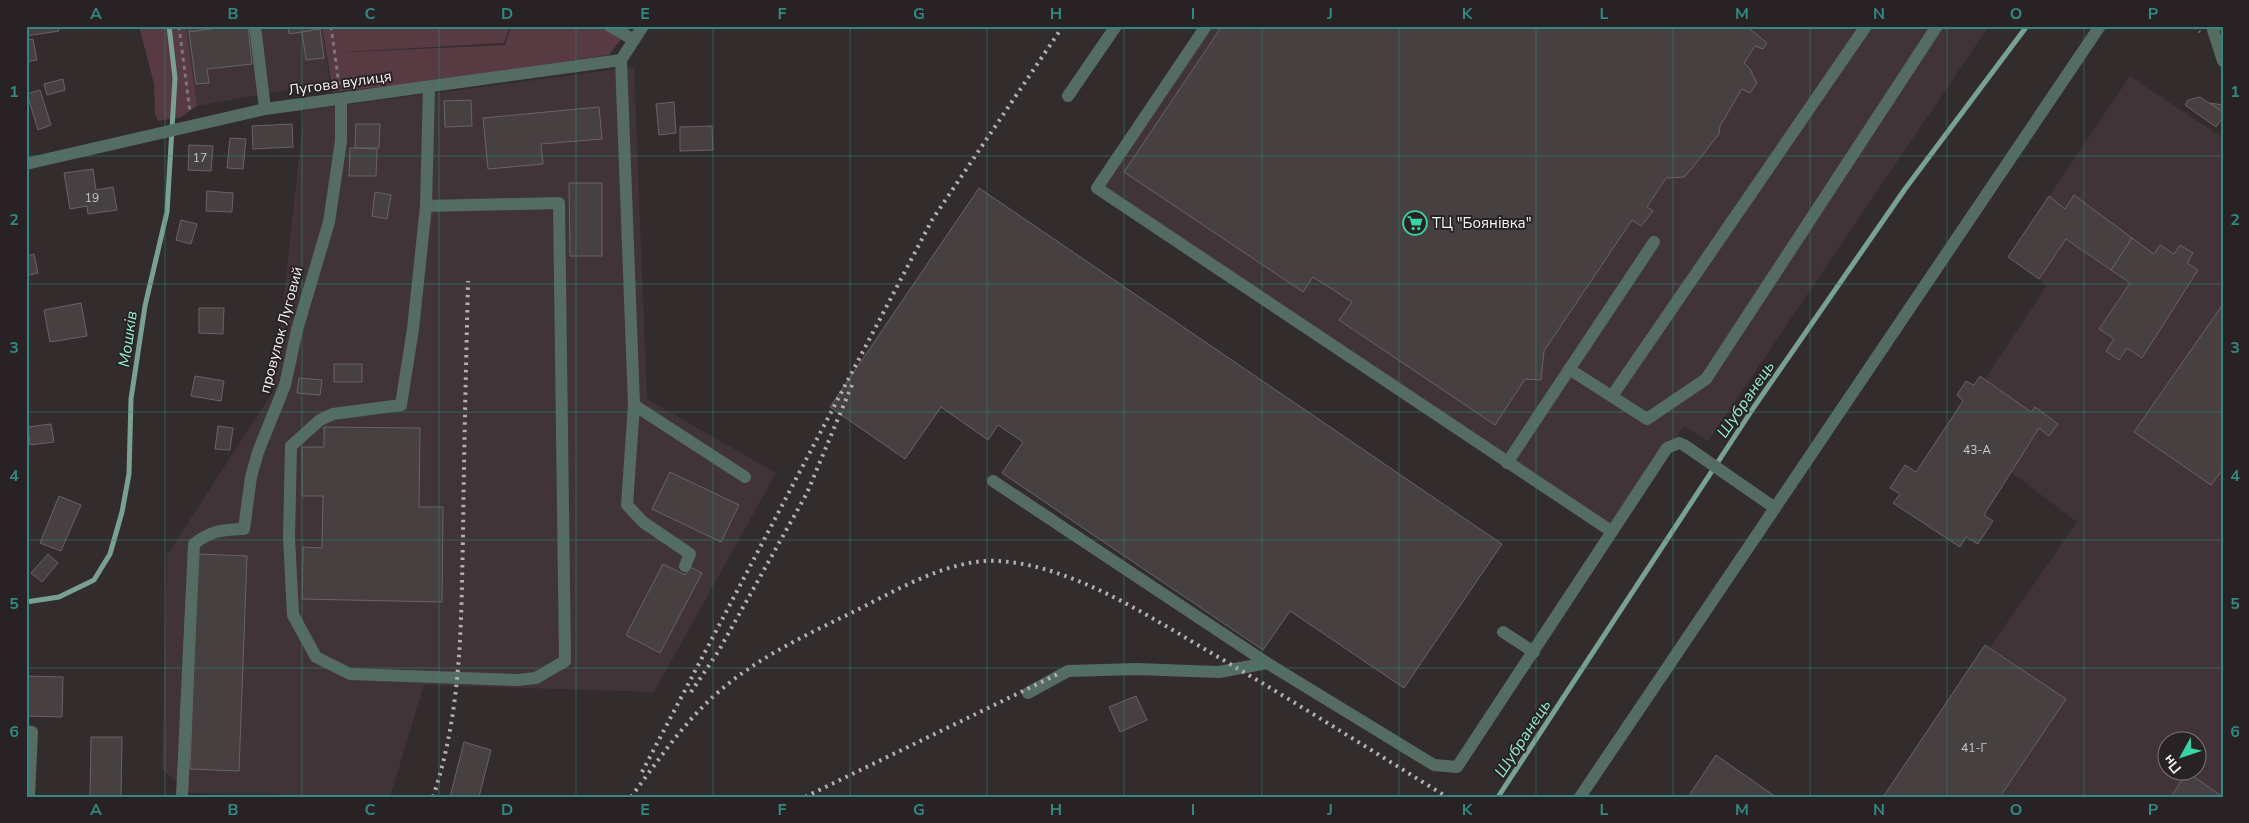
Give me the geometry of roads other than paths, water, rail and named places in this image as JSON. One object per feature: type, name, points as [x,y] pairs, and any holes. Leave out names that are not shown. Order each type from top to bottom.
[{"type":"street","points":[[255,26],[265,109]]},
{"type":"street","points":[[610,26],[634,40]]},
{"type":"street","points":[[643,26],[621,60],[634,405],[627,505],[643,522],[690,554],[685,566]]},
{"type":"street","points":[[1068,96],[1116,26]]},
{"type":"street","points":[[1206,26],[1098,188],[1611,531]]},
{"type":"street","points":[[1612,396],[1866,26]]},
{"type":"street","points":[[1580,797],[2100,26]]},
{"type":"street","points":[[2216,26],[2213,30],[2223,61]]},
{"type":"street","points":[[1570,369],[1647,419],[1706,379],[1933,28]]},
{"type":"street","name":"Лугова вулиця","points":[[26,164],[265,109],[621,60]]},
{"type":"street","points":[[426,206],[559,203],[565,661],[536,678],[518,680],[350,674],[316,657],[293,615],[289,537],[291,446],[320,420],[333,414],[401,405],[413,329],[426,206],[429,87]]},
{"type":"street","name":"провулок Луговий","points":[[182,797],[194,544],[207,534],[222,530],[244,529],[251,477],[258,452],[286,385],[297,330],[329,222],[341,141],[340,99]]},
{"type":"street","points":[[1507,463],[1654,242]]},
{"type":"street","points":[[634,405],[745,477]]},
{"type":"street","points":[[993,481],[1268,663],[1434,765],[1457,767],[1667,448],[1679,443],[1775,508]]},
{"type":"street","points":[[1503,632],[1534,652]]},
{"type":"street","points":[[1028,693],[1068,671],[1138,669],[1219,672],[1268,663]]},
{"type":"street","points":[[26,731],[32,732],[29,797]]},
{"type":"waterway","name":"Мошків","points":[[26,602],[59,597],[94,580],[110,554],[122,512],[129,474],[131,399],[145,306],[167,212],[175,78],[169,26]]},
{"type":"waterway","name":"Шубранець","points":[[1498,797],[1754,407],[1905,189],[2027,26]]},
{"type":"railway","points":[[642,772],[932,220],[1063,26]]},
{"type":"railway","points":[[433,797],[450,732],[458,667],[462,602],[468,281]]},
{"type":"railway","points":[[691,692],[718,652],[807,493],[852,385]]},
{"type":"railway","points":[[631,797],[670,745],[702,708],[729,683],[761,660],[814,631],[921,578],[960,565],[998,561],[1054,572],[1082,582],[1137,609],[1272,689],[1447,797]]},
{"type":"railway","points":[[805,797],[1058,674]]},
{"type":"place","name":"ТЦ \"Боянівка\"","points":[[1415,223]]}]
